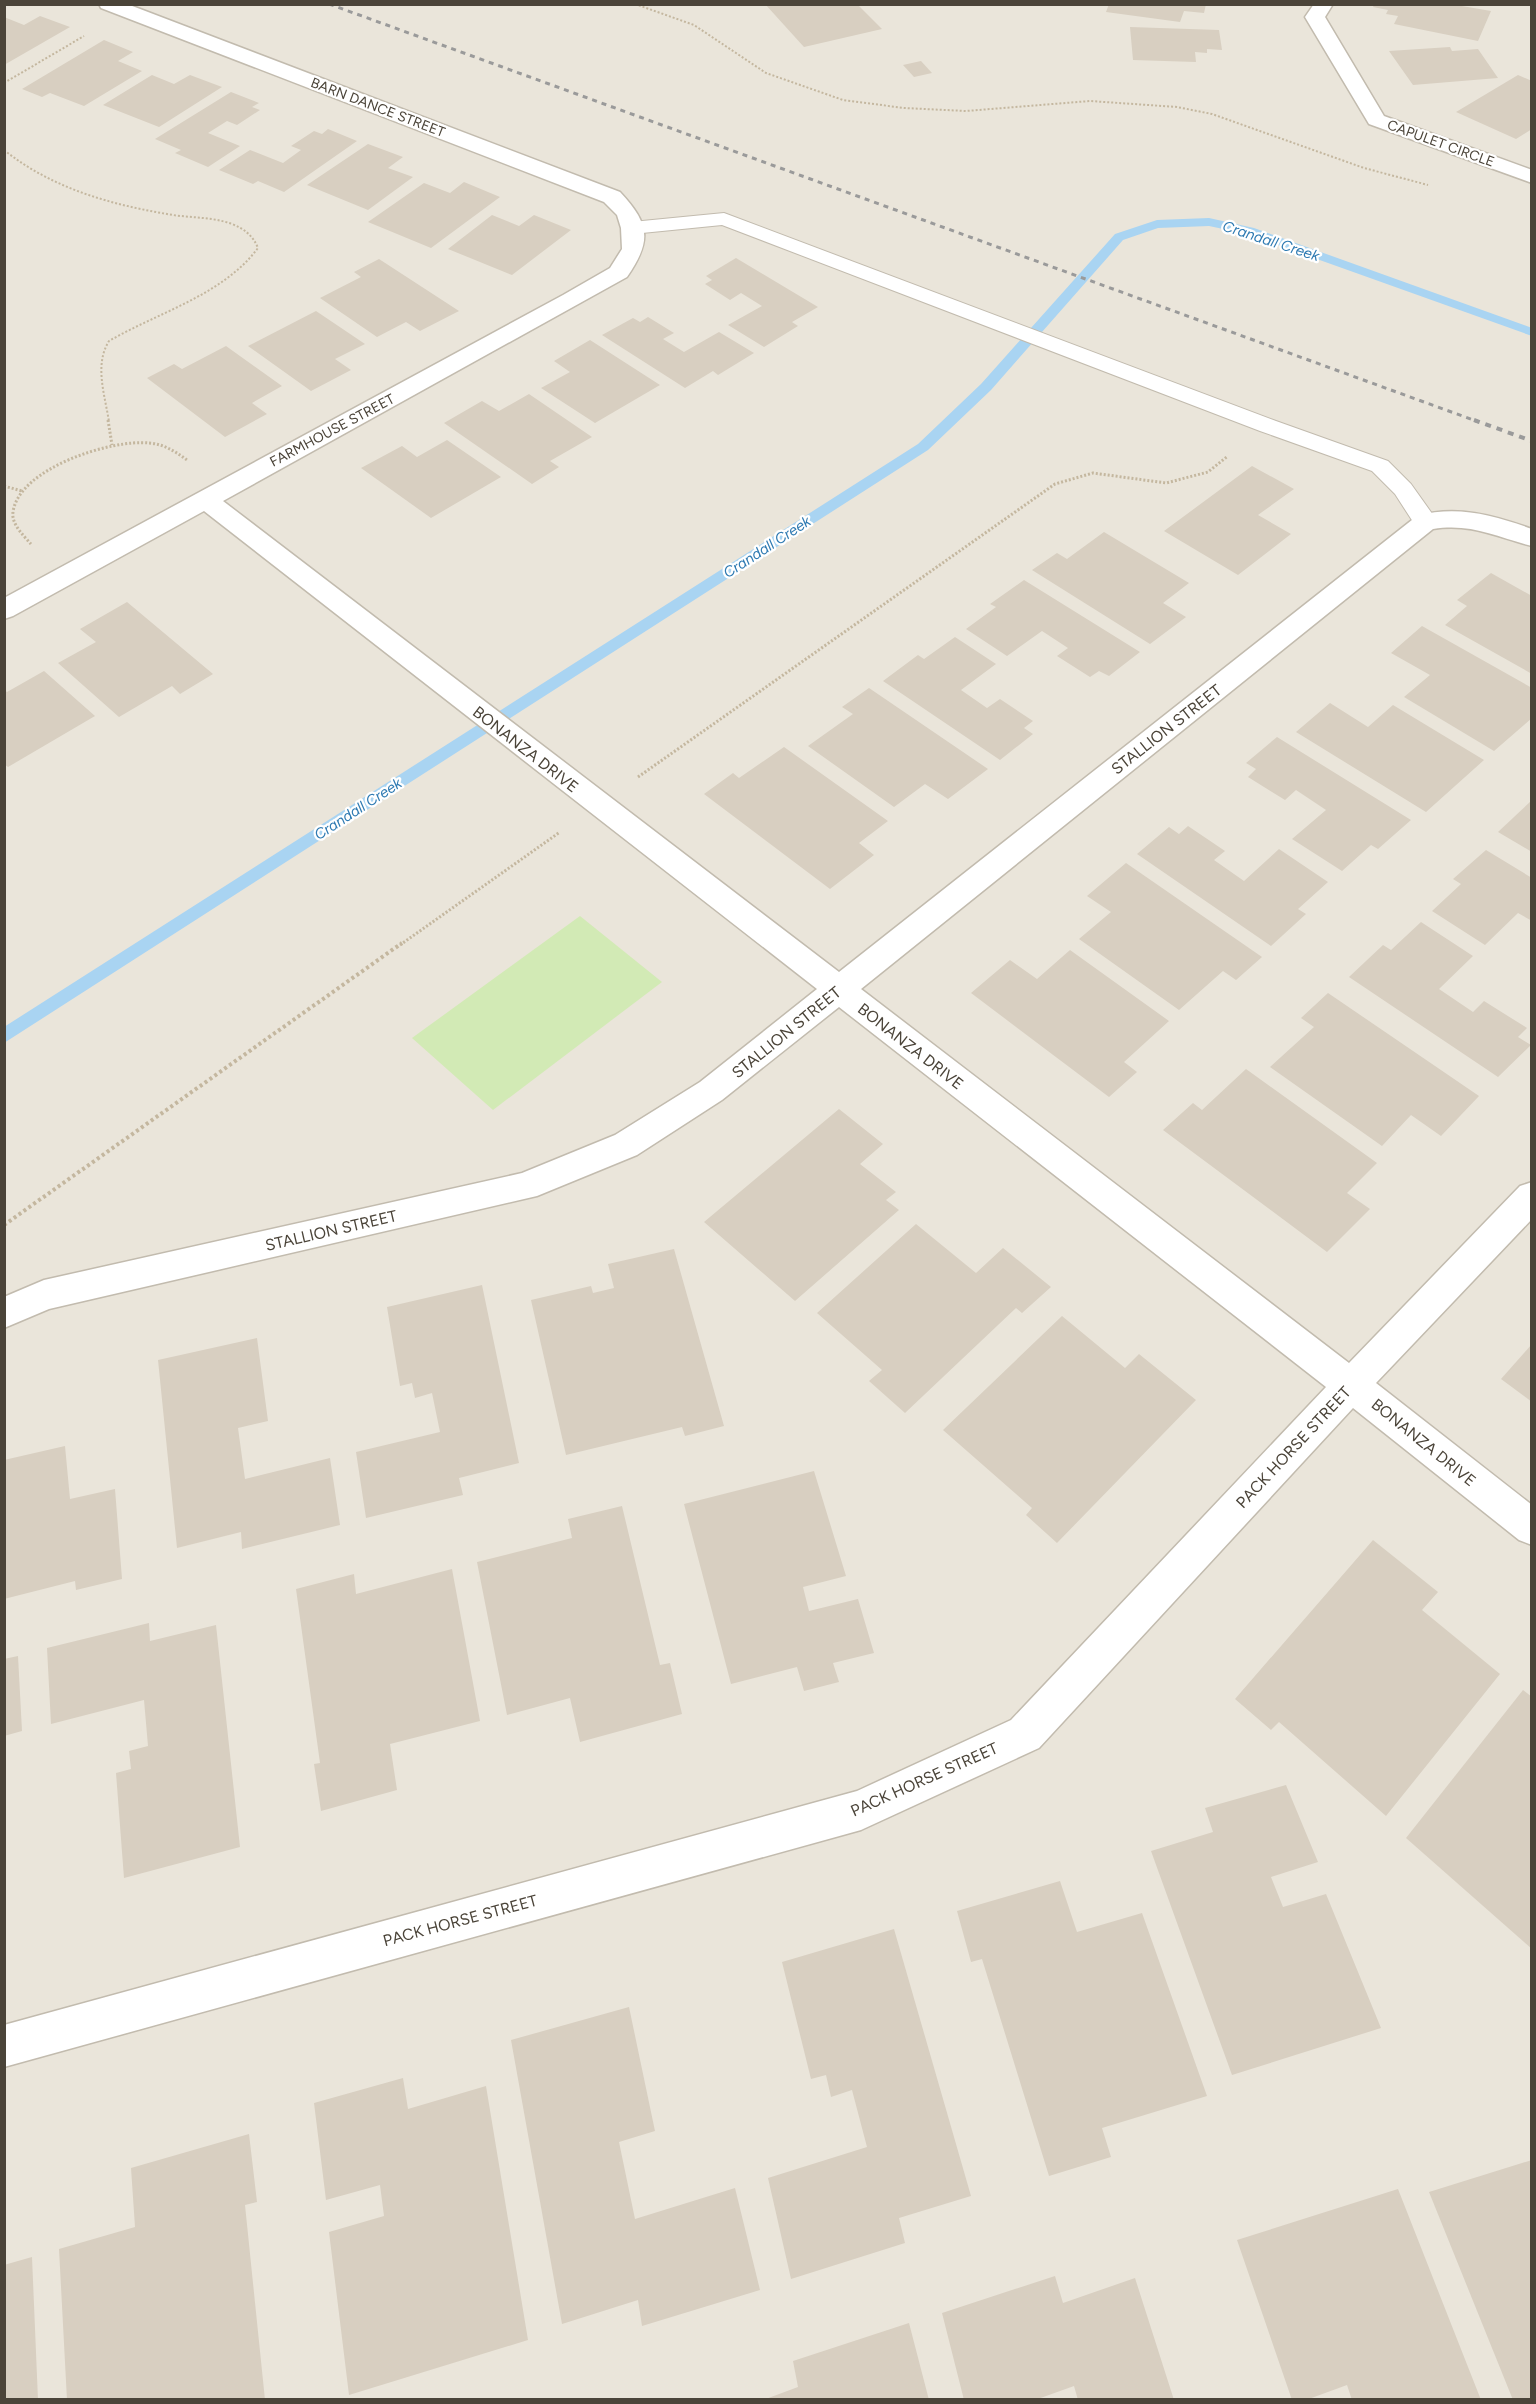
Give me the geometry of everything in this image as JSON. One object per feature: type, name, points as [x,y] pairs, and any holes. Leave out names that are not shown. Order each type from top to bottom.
[{"type":"street","name":"CAPULET CIRCLE","points":[[1324,4],[1315,17],[1376,120],[1532,177]]},
{"type":"street","name":"BARN DANCE STREET","points":[[117,8],[612,196],[627,213],[632,228]]},
{"type":"street","name":"FARMHOUSE STREET","points":[[4,610],[619,272],[633,249],[632,228]]},
{"type":"street","name":"BONANZA DRIVE","points":[[215,493],[364,624],[1351,1385],[1532,1528]]},
{"type":"street","points":[[1438,520],[1483,520],[1532,538]]},
{"type":"street","name":"STALLION STREET","points":[[4,1313],[44,1295],[525,1186],[626,1145],[711,1091],[1438,520]]},
{"type":"street","name":"PACK HORSE STREET","points":[[4,2046],[861,1810],[1025,1734],[1351,1385],[1532,1196]]},
{"type":"lane","points":[[632,228],[724,219],[1268,426],[1380,465],[1438,520]]},
{"type":"path","points":[[635,4],[694,25],[766,74],[843,100],[904,108],[966,111],[1090,101],[1136,102],[1177,107],[1212,114],[1364,168],[1434,186]]},
{"type":"path","points":[[4,82],[117,8]]},
{"type":"path","points":[[4,150],[39,175],[83,194],[134,208],[216,219],[238,226],[254,237],[258,248],[243,268],[220,283],[108,341],[102,352],[100,364],[112,445]]},
{"type":"path","points":[[633,781],[1055,484],[1093,473],[1166,483],[1197,475],[1208,472],[1268,426]]},
{"type":"path","points":[[67,576],[36,550],[18,528],[13,513],[22,491],[71,458],[112,445],[148,442],[171,448],[215,493]]},
{"type":"path","points":[[4,486],[22,491]]},
{"type":"path","points":[[4,1225],[563,830]]},
{"type":"shaded area","points":[[5,5],[1531,5],[1531,2399],[5,2399]]},
{"type":"green space","points":[[580,916],[662,982],[493,1110],[412,1038]]},
{"type":"building","points":[[765,4],[857,4],[882,29],[804,47]]},
{"type":"building","points":[[1109,4],[1206,4],[1204,13],[1184,11],[1180,22],[1106,12]]},
{"type":"building","points":[[1374,5],[1456,5],[1491,11],[1478,41],[1394,24],[1398,16],[1386,14],[1388,10],[1373,7]]},
{"type":"building","points":[[40,16],[70,27],[4,65],[4,17],[24,25]]},
{"type":"building","points":[[1130,27],[1219,30],[1222,50],[1207,49],[1207,53],[1195,52],[1196,62],[1133,60]]},
{"type":"building","points":[[104,40],[133,52],[118,61],[142,71],[84,106],[50,93],[42,97],[22,89]]},
{"type":"building","points":[[1450,47],[1452,51],[1478,49],[1498,78],[1413,85],[1389,51]]},
{"type":"building","points":[[921,61],[932,73],[914,77],[903,65]]},
{"type":"building","points":[[152,75],[174,84],[190,75],[222,87],[159,127],[103,105]]},
{"type":"building","points":[[1518,75],[1532,81],[1532,129],[1516,139],[1456,112]]},
{"type":"building","points":[[231,92],[259,103],[252,107],[260,110],[237,125],[227,121],[208,133],[240,146],[208,167],[175,153],[181,150],[155,139]]},
{"type":"building","points":[[328,129],[357,141],[284,192],[258,181],[253,184],[219,170],[250,150],[283,163],[301,150],[291,146],[314,131],[322,134]]},
{"type":"building","points":[[368,144],[403,157],[388,168],[413,177],[368,210],[307,185]]},
{"type":"building","points":[[464,182],[500,197],[431,248],[368,222],[424,183],[450,193]]},
{"type":"building","points":[[492,215],[519,226],[534,215],[571,230],[512,275],[448,249]]},
{"type":"building","points":[[736,258],[818,307],[792,322],[798,326],[764,347],[728,325],[762,306],[741,293],[730,300],[705,284],[712,280],[706,276]]},
{"type":"building","points":[[379,259],[459,311],[420,331],[406,322],[377,337],[320,298],[361,277],[354,272]]},
{"type":"building","points":[[316,311],[365,344],[335,359],[351,370],[311,391],[248,346]]},
{"type":"building","points":[[648,317],[674,333],[663,339],[684,352],[719,332],[754,353],[718,375],[713,371],[685,388],[602,335],[633,318],[640,322]]},
{"type":"building","points":[[590,340],[660,385],[595,423],[541,388],[570,372],[554,361]]},
{"type":"building","points":[[226,346],[282,386],[252,403],[267,414],[225,437],[147,378],[174,364],[182,369]]},
{"type":"building","points":[[529,394],[592,437],[550,461],[559,467],[532,484],[444,423],[482,401],[499,411]]},
{"type":"building","points":[[447,440],[501,477],[431,518],[361,468],[402,446],[417,457]]},
{"type":"building","points":[[1252,466],[1294,489],[1258,515],[1291,534],[1238,575],[1164,531]]},
{"type":"building","points":[[1104,532],[1189,583],[1163,603],[1186,617],[1150,644],[1032,570],[1057,553],[1067,559]]},
{"type":"building","points":[[1491,573],[1532,596],[1532,674],[1445,625],[1467,606],[1457,600]]},
{"type":"building","points":[[1024,580],[1140,652],[1109,676],[1099,671],[1090,677],[1057,656],[1068,648],[1042,631],[1007,656],[966,629],[996,607],[990,604]]},
{"type":"building","points":[[127,602],[213,674],[180,694],[172,686],[119,717],[58,663],[96,642],[80,629]]},
{"type":"building","points":[[1422,626],[1532,688],[1532,718],[1494,751],[1404,697],[1430,675],[1391,653]]},
{"type":"building","points":[[955,637],[996,664],[961,690],[987,708],[1000,699],[1033,721],[1024,728],[1033,734],[1000,760],[883,681],[918,655],[924,659]]},
{"type":"building","points":[[44,671],[95,716],[8,767],[4,764],[4,690],[7,692]]},
{"type":"building","points":[[869,688],[988,769],[948,799],[925,784],[894,807],[808,746],[853,714],[842,707]]},
{"type":"building","points":[[1330,703],[1368,727],[1393,705],[1484,760],[1426,812],[1296,732]]},
{"type":"building","points":[[1277,737],[1411,820],[1378,849],[1371,845],[1342,871],[1292,839],[1326,810],[1296,790],[1285,800],[1248,777],[1256,769],[1246,763]]},
{"type":"building","points":[[784,747],[888,821],[859,843],[874,855],[830,889],[704,794],[733,773],[739,778]]},
{"type":"building","points":[[1532,800],[1532,852],[1498,832]]},
{"type":"building","points":[[1188,826],[1225,851],[1214,860],[1244,881],[1279,849],[1328,882],[1298,909],[1306,914],[1271,946],[1137,854],[1169,827],[1179,834]]},
{"type":"building","points":[[1486,850],[1532,878],[1532,921],[1518,913],[1485,945],[1432,911],[1461,884],[1453,879]]},
{"type":"building","points":[[1126,863],[1262,957],[1236,980],[1223,971],[1179,1010],[1079,939],[1111,912],[1087,896]]},
{"type":"building","points":[[1421,922],[1473,956],[1439,989],[1473,1012],[1484,1001],[1527,1028],[1518,1037],[1531,1045],[1498,1077],[1349,977],[1383,945],[1391,950]]},
{"type":"building","points":[[1070,950],[1169,1021],[1124,1062],[1137,1072],[1109,1097],[971,993],[1010,960],[1037,979]]},
{"type":"building","points":[[1328,993],[1479,1096],[1441,1136],[1411,1115],[1382,1146],[1270,1067],[1314,1027],[1301,1018]]},
{"type":"building","points":[[1246,1069],[1377,1163],[1347,1193],[1370,1209],[1327,1252],[1163,1130],[1193,1103],[1202,1110]]},
{"type":"building","points":[[839,1109],[883,1144],[860,1164],[896,1192],[886,1200],[899,1210],[795,1301],[704,1222]]},
{"type":"building","points":[[916,1224],[976,1273],[1003,1248],[1051,1287],[1022,1313],[1016,1308],[905,1413],[869,1381],[882,1370],[817,1313]]},
{"type":"building","points":[[674,1249],[724,1426],[685,1436],[682,1427],[566,1455],[531,1300],[591,1286],[593,1293],[614,1288],[608,1264]]},
{"type":"building","points":[[482,1285],[519,1463],[459,1478],[463,1495],[366,1518],[356,1452],[440,1432],[432,1393],[415,1398],[412,1383],[400,1386],[387,1307]]},
{"type":"building","points":[[1062,1316],[1125,1368],[1139,1354],[1196,1400],[1057,1543],[1026,1515],[1032,1508],[943,1430]]},
{"type":"building","points":[[257,1338],[268,1421],[238,1428],[245,1479],[330,1458],[340,1525],[242,1549],[241,1532],[177,1548],[158,1360]]},
{"type":"building","points":[[1532,1344],[1532,1402],[1501,1379]]},
{"type":"building","points":[[65,1446],[70,1499],[115,1489],[122,1579],[76,1590],[75,1581],[4,1599],[4,1460]]},
{"type":"building","points":[[814,1471],[846,1576],[803,1587],[809,1611],[858,1599],[874,1653],[833,1663],[839,1682],[804,1691],[797,1667],[731,1684],[684,1504]]},
{"type":"building","points":[[622,1506],[660,1665],[670,1663],[682,1714],[580,1742],[570,1698],[507,1715],[477,1562],[572,1538],[568,1519]]},
{"type":"building","points":[[1373,1540],[1438,1592],[1422,1610],[1500,1674],[1386,1816],[1279,1722],[1271,1730],[1235,1699]]},
{"type":"building","points":[[452,1569],[480,1721],[390,1744],[397,1790],[321,1811],[314,1764],[320,1763],[296,1589],[354,1574],[356,1594]]},
{"type":"building","points":[[149,1623],[150,1641],[216,1625],[240,1847],[124,1878],[116,1773],[131,1769],[129,1751],[148,1746],[144,1700],[51,1724],[47,1648]]},
{"type":"building","points":[[18,1656],[22,1731],[4,1736],[4,1659]]},
{"type":"building","points":[[1523,1690],[1532,1697],[1532,1949],[1406,1838]]},
{"type":"building","points":[[1286,1785],[1318,1862],[1271,1877],[1283,1907],[1326,1894],[1381,2028],[1232,2075],[1151,1851],[1213,1832],[1205,1808]]},
{"type":"building","points":[[1060,1881],[1077,1932],[1142,1913],[1207,2096],[1102,2128],[1111,2157],[1049,2176],[982,1959],[971,1962],[957,1911]]},
{"type":"building","points":[[894,1929],[971,2196],[899,2218],[905,2243],[791,2279],[768,2178],[867,2147],[852,2090],[831,2097],[826,2075],[811,2079],[782,1962]]},
{"type":"building","points":[[629,2007],[655,2131],[619,2142],[635,2219],[735,2188],[760,2290],[642,2326],[638,2300],[562,2324],[511,2040]]},
{"type":"building","points":[[403,2078],[408,2109],[486,2086],[528,2340],[349,2395],[329,2232],[384,2216],[380,2185],[326,2200],[314,2103]]},
{"type":"building","points":[[249,2134],[257,2202],[245,2205],[265,2400],[67,2400],[59,2249],[135,2227],[131,2168]]},
{"type":"building","points":[[1532,2160],[1532,2400],[1513,2400],[1429,2192]]},
{"type":"building","points":[[1398,2189],[1481,2400],[1352,2400],[1347,2385],[1306,2400],[1292,2400],[1237,2240]]},
{"type":"building","points":[[32,2257],[38,2400],[4,2400],[4,2265]]},
{"type":"building","points":[[1055,2276],[1063,2303],[1135,2278],[1174,2400],[1078,2400],[1074,2386],[1035,2400],[964,2400],[942,2313]]},
{"type":"building","points":[[909,2323],[929,2400],[763,2400],[798,2387],[793,2361]]},
{"type":"waterway","name":"Crandall Creek","points":[[4,1036],[923,447],[986,387],[1119,237],[1157,224],[1209,222],[1250,231],[1532,332]]},
{"type":"railway","points":[[329,4],[1479,422]]},
{"type":"railway","points":[[1474,420],[1532,441]]}]
